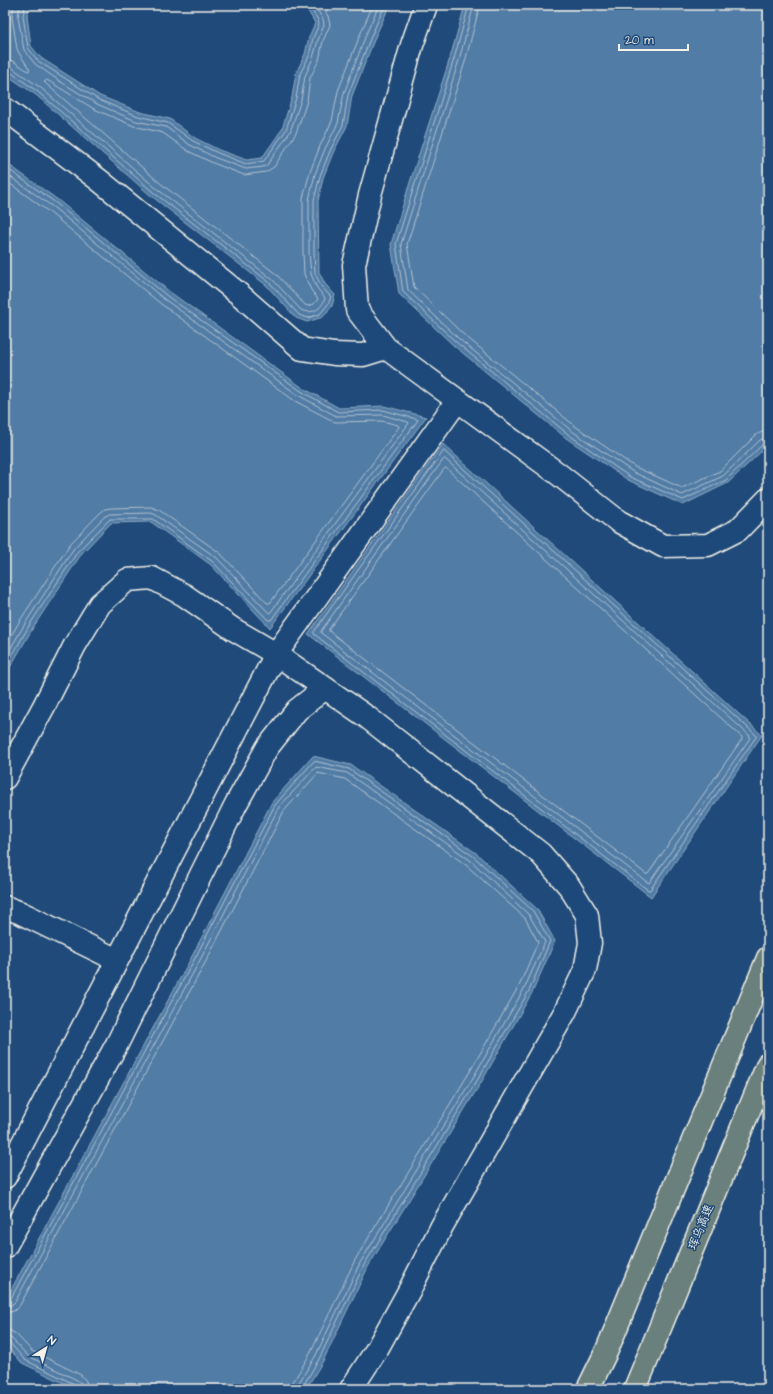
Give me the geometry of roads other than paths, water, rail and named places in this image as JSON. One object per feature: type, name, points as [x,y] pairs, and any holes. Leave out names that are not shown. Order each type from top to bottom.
[{"type":"highway","points":[[588,1389],[607,1350],[768,958]]},
{"type":"highway","name":"珲乌高速","points":[[635,1389],[768,1064]]},
{"type":"street","points":[[426,5],[412,44],[370,195],[354,265],[357,310],[386,348],[557,473],[618,521],[663,546],[708,545],[738,530],[768,499]]},
{"type":"street","points":[[5,109],[99,180],[239,294],[302,349],[334,354],[363,355],[386,348]]},
{"type":"street","points":[[5,1177],[276,654],[458,401]]},
{"type":"street","points":[[5,778],[75,645],[100,604],[127,580],[152,578],[184,595],[232,629],[276,654],[367,717],[541,854],[569,886],[587,915],[590,943],[585,970],[565,1012],[442,1226],[410,1290],[377,1349],[351,1389]]},
{"type":"street","points":[[5,1247],[117,1044],[236,804],[267,748],[297,710],[325,688]]},
{"type":"street","points":[[5,907],[21,913],[117,960]]},
{"type":"water","points":[[5,5],[30,5],[27,16],[31,46],[41,58],[100,96],[140,112],[170,119],[195,138],[219,150],[247,160],[262,158],[282,129],[292,97],[296,73],[305,54],[309,37],[315,23],[308,11],[297,5],[390,5],[376,35],[352,96],[347,126],[333,153],[323,178],[318,201],[319,272],[325,284],[335,295],[332,306],[323,317],[307,322],[296,318],[266,285],[150,195],[36,95],[5,74]]},
{"type":"water","points":[[465,5],[768,5],[768,445],[728,483],[683,505],[628,480],[566,438],[453,345],[399,294],[391,244],[450,58]]},
{"type":"water","points":[[5,162],[58,200],[170,292],[303,388],[339,408],[384,406],[426,417],[270,628],[211,565],[151,522],[111,523],[82,553],[34,626],[5,676]]},
{"type":"water","points":[[443,444],[762,735],[651,897],[308,634]]},
{"type":"water","points":[[313,756],[351,765],[476,853],[537,909],[555,941],[533,991],[482,1081],[368,1267],[323,1361],[306,1389],[76,1389],[22,1363],[5,1344],[5,1301],[191,958],[272,802]]}]
